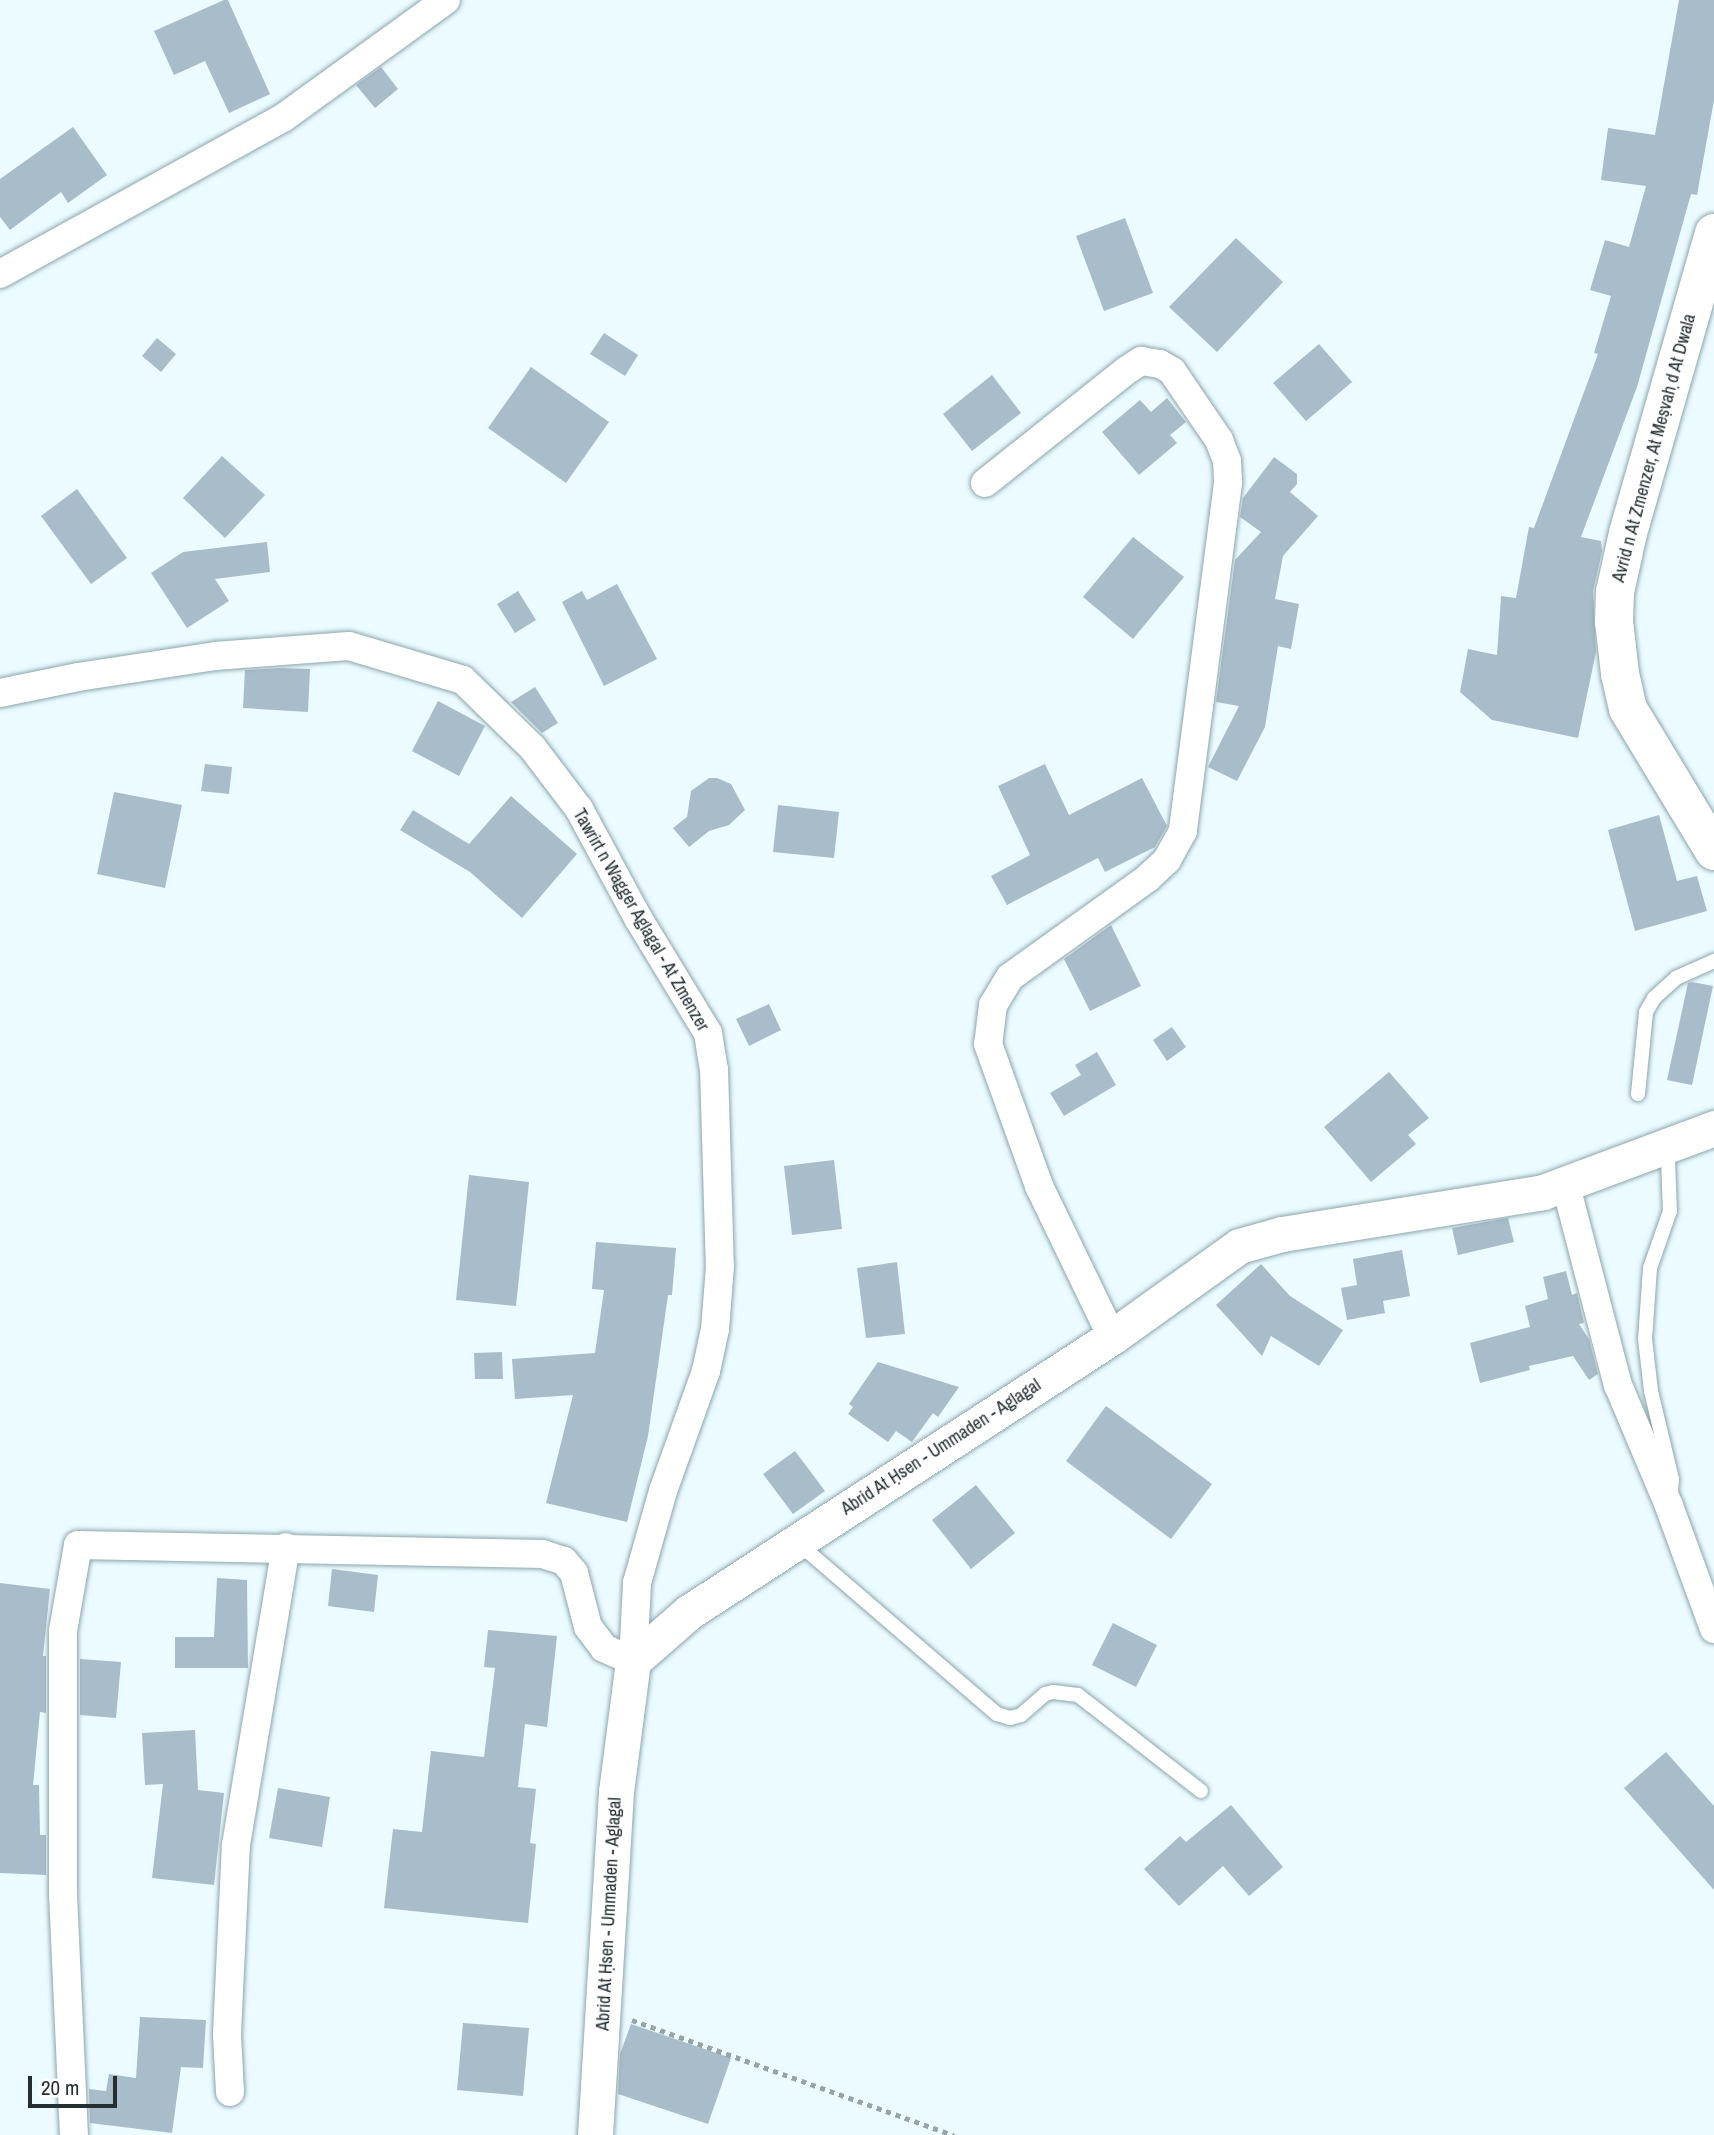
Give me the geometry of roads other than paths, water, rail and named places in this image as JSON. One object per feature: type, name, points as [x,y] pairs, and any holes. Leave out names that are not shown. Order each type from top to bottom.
[{"type":"main road","name":"Avrid n At Zmenzer, At Meṣvaḥ d At Dwala","points":[[1714,233],[1628,533],[1615,593],[1614,621],[1620,674],[1628,709],[1714,851]]},
{"type":"street","points":[[0,274],[283,118],[446,0]]},
{"type":"street","points":[[985,483],[1127,370],[1142,362],[1160,364],[1172,371],[1219,440],[1227,461],[1228,482],[1183,831],[1167,860],[1148,878],[1010,977],[993,1005],[988,1044],[1039,1186],[1112,1337]]},
{"type":"street","name":"Tawrirt n Wagger Aglagal - At Zmenzer","points":[[0,693],[78,677],[215,656],[349,646],[463,680],[532,747],[579,809],[638,918],[708,1033],[714,1069],[720,1266],[715,1329],[706,1371],[663,1491],[638,1583],[633,1661]]},
{"type":"street","name":"Abrid At Ḥsen - Ummaden - Aglagal","points":[[595,2135],[605,2010],[616,1791],[633,1661],[688,1612],[1112,1337],[1239,1246],[1282,1234],[1460,1208],[1566,1186],[1714,1128]]},
{"type":"street","points":[[1566,1186],[1618,1385],[1669,1506],[1714,1629]]},
{"type":"street","points":[[74,2135],[62,1894],[63,1644],[78,1545],[543,1554],[564,1561],[574,1573],[588,1626],[604,1648],[633,1661]]},
{"type":"street","points":[[230,2092],[227,2034],[236,1845],[286,1547]]},
{"type":"lane","points":[[1638,1094],[1646,1012],[1654,998],[1676,978],[1714,961]]},
{"type":"lane","points":[[1662,1148],[1668,1160],[1670,1211],[1650,1268],[1646,1339],[1651,1391],[1672,1479],[1669,1506]]},
{"type":"lane","points":[[796,1542],[997,1714],[1010,1718],[1021,1715],[1045,1694],[1053,1692],[1078,1695],[1201,1791]]}]
